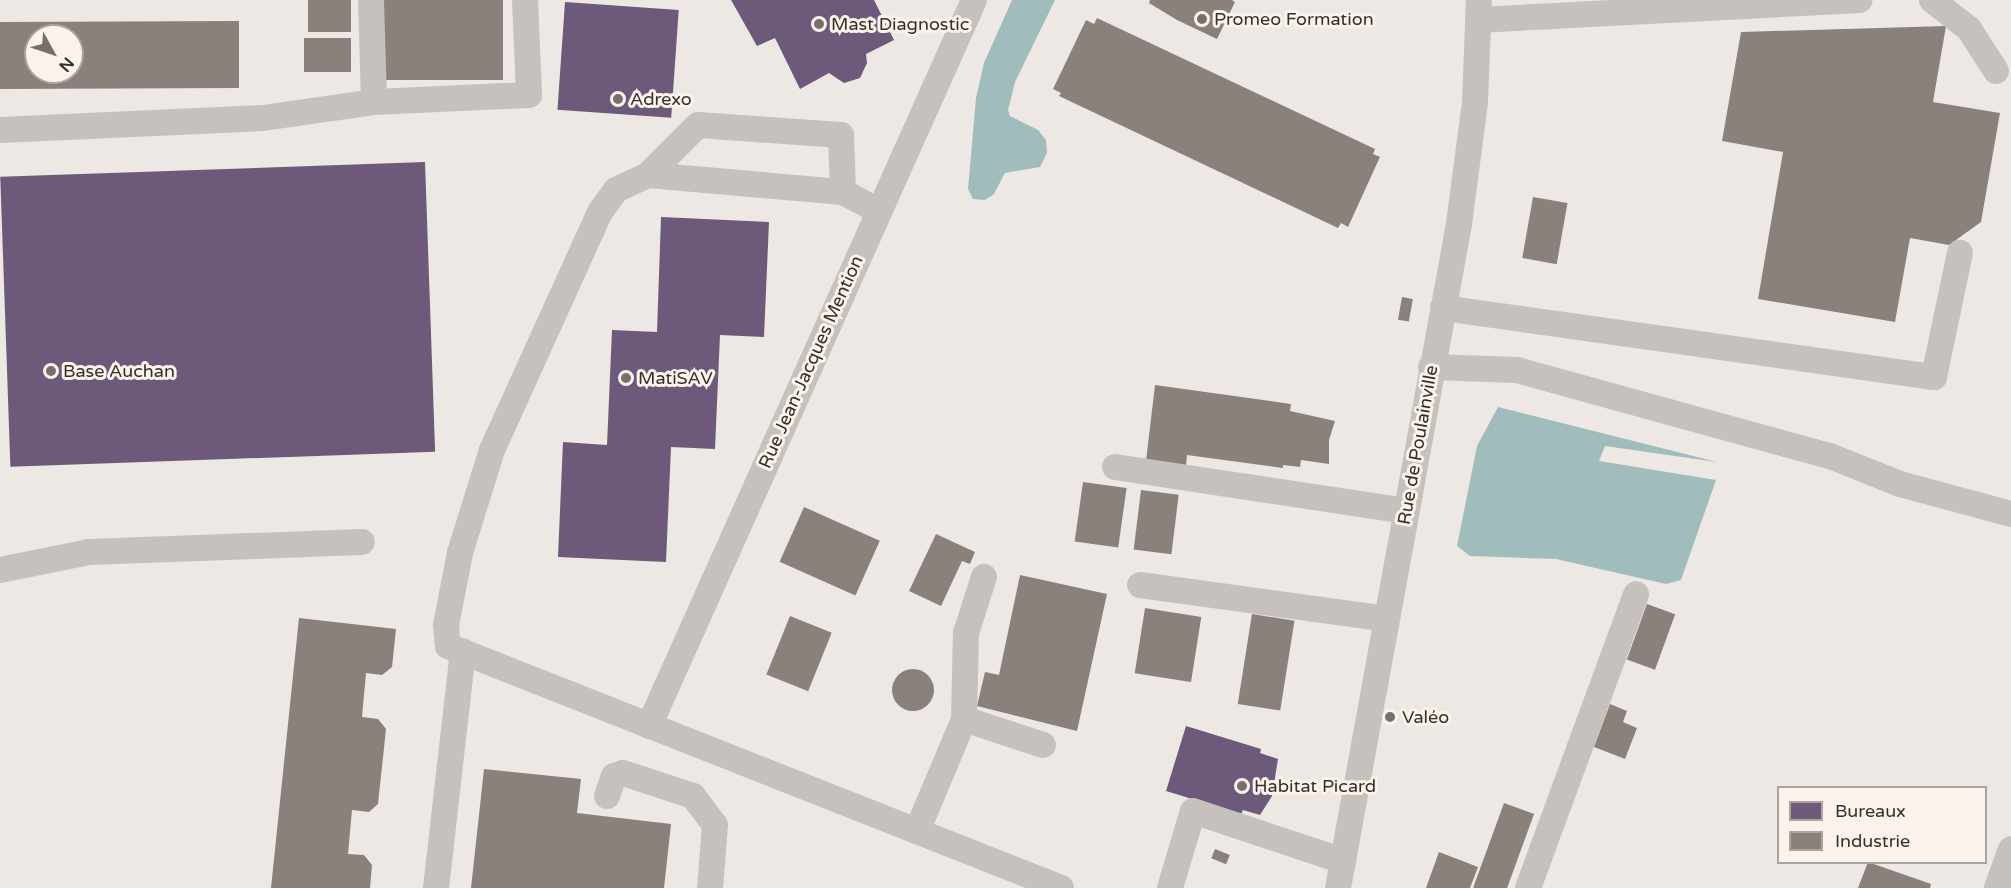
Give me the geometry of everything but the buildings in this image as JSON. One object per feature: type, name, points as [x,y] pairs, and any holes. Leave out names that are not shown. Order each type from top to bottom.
[{"type":"street","points":[[370,0],[374,102]]},
{"type":"street","points":[[0,130],[263,118],[374,102],[529,95],[525,0]]},
{"type":"street","name":"Rue Jean-Jacques Mention","points":[[649,726],[974,0]]},
{"type":"street","points":[[1478,10],[1859,0]]},
{"type":"street","points":[[1932,0],[1969,29],[1996,70]]},
{"type":"street","name":"Rue de Poulainville","points":[[1338,888],[1443,308],[1475,102],[1478,10]]},
{"type":"street","points":[[436,888],[455,649],[446,626],[460,553],[492,450],[600,212],[616,190],[648,175],[698,125],[841,135],[843,192]]},
{"type":"street","points":[[648,175],[843,192],[878,211]]},
{"type":"street","points":[[1443,308],[1934,377],[1960,253]]},
{"type":"street","points":[[1431,367],[1517,370],[1830,456],[1900,484],[2011,514]]},
{"type":"street","points":[[1116,466],[1406,511]]},
{"type":"street","points":[[0,570],[89,552],[362,542]]},
{"type":"street","points":[[917,831],[964,719],[966,633],[984,577]]},
{"type":"street","points":[[1140,585],[1387,619]]},
{"type":"street","points":[[1528,888],[1636,594]]},
{"type":"street","points":[[455,649],[1061,888]]},
{"type":"street","points":[[964,719],[1044,745]]},
{"type":"street","points":[[607,796],[614,776],[623,773],[693,796],[715,825],[710,888]]},
{"type":"street","points":[[1170,888],[1193,811],[1343,861]]},
{"type":"street","points":[[1997,888],[2011,849]]},
{"type":"water","points":[[1012,0],[1055,0],[1015,82],[1008,110],[1010,116],[1038,130],[1046,140],[1047,153],[1040,167],[1005,173],[994,194],[985,200],[973,199],[968,189],[976,98],[984,63]]},
{"type":"water","points":[[1498,407],[1717,462],[1605,446],[1599,461],[1716,480],[1681,580],[1666,584],[1556,559],[1470,556],[1457,546],[1477,446]]},
{"type":"place","name":"Promeo Formation","points":[[1202,19]]},
{"type":"place","name":"Mast Diagnostic","points":[[819,24]]},
{"type":"place","name":"Adrexo","points":[[618,99]]},
{"type":"place","name":"Base Auchan","points":[[51,371]]},
{"type":"place","name":"MatiSAV","points":[[626,378]]},
{"type":"place","name":"Valéo","points":[[1390,717]]},
{"type":"place","name":"Habitat Picard","points":[[1242,786]]}]
